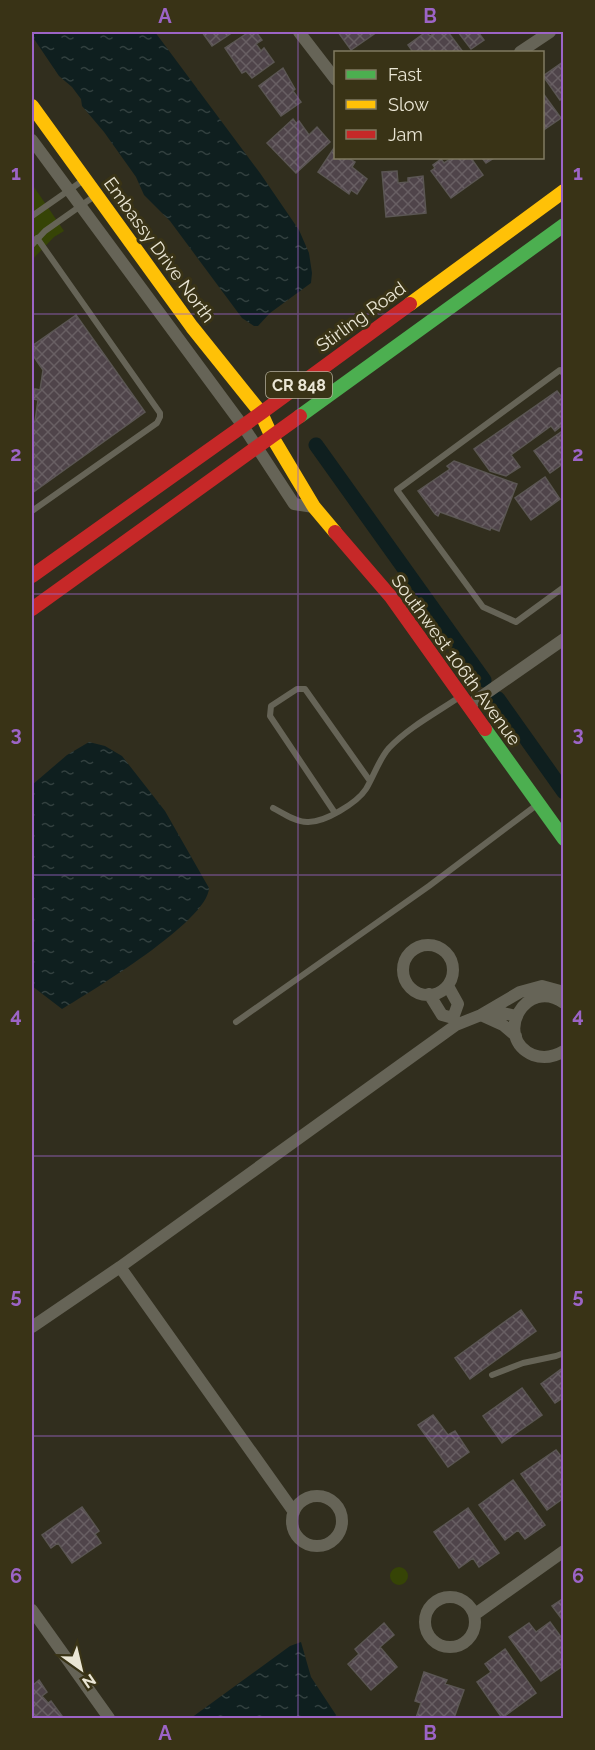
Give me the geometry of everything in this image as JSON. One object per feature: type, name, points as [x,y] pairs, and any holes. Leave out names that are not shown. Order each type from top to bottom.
[{"type":"main road","name":"Embassy Drive North","points":[[32,106],[192,327],[213,350],[261,413]]},
{"type":"main road","name":"Stirling Road","points":[[32,576],[261,413],[564,191]]},
{"type":"main road","name":"CR 848","points":[[32,609],[564,225]]},
{"type":"main road","name":"Southwest 106th Avenue","points":[[261,413],[271,435],[314,507],[391,597],[564,839]]},
{"type":"street","points":[[299,32],[334,77]]},
{"type":"street","points":[[522,51],[550,32]]},
{"type":"street","name":"Embassy Drive North","points":[[32,140],[243,426],[256,447]]},
{"type":"street","name":"Southwest 106th Avenue","points":[[256,447],[294,504],[314,507]]},
{"type":"street","points":[[464,701],[564,639]]},
{"type":"street","points":[[420,946],[436,946],[449,955],[453,970],[448,986],[441,991],[429,994],[417,992],[410,987],[404,972],[407,957],[420,946]]},
{"type":"street","points":[[448,986],[458,1004],[454,1021]]},
{"type":"street","points":[[481,1015],[520,992],[542,986],[564,992]]},
{"type":"street","points":[[429,994],[441,1015],[454,1021]]},
{"type":"street","points":[[564,1003],[549,996],[529,1001],[521,1007],[514,1026],[520,1045],[527,1052],[546,1058],[564,1051]]},
{"type":"street","points":[[32,1328],[120,1267],[454,1021],[503,1013],[516,1016]]},
{"type":"street","points":[[481,1015],[503,1025],[516,1036]]},
{"type":"street","points":[[120,1267],[294,1512],[293,1528],[302,1541],[309,1545],[326,1545],[338,1535],[342,1527],[343,1519],[340,1511],[329,1499],[313,1496],[298,1505],[294,1512]]},
{"type":"street","points":[[474,1615],[564,1551]]},
{"type":"street","points":[[442,1598],[458,1599],[470,1608],[474,1615],[474,1624],[468,1639],[453,1647],[437,1643],[426,1630],[426,1614],[430,1607],[442,1598]]},
{"type":"street","points":[[32,1610],[109,1719]]},
{"type":"lane","points":[[32,216],[85,179]]},
{"type":"lane","points":[[32,244],[97,195]]},
{"type":"lane","points":[[32,511],[157,423],[160,417],[160,413],[37,238]]},
{"type":"lane","points":[[564,374],[560,370],[397,490],[483,608],[516,622],[564,587]]},
{"type":"lane","points":[[335,813],[270,716],[271,706],[297,689],[305,689],[370,781]]},
{"type":"lane","points":[[273,807],[297,820],[306,822],[335,813],[359,798],[387,751],[400,738],[464,701]]},
{"type":"lane","points":[[236,1022],[429,886],[538,804]]},
{"type":"lane","points":[[492,1375],[523,1363],[564,1353]]},
{"type":"green space","points":[[32,184],[64,231],[54,237],[32,260]]},
{"type":"green space","points":[[395,1567],[403,1567],[408,1572],[406,1583],[395,1585],[390,1580],[390,1572]]},
{"type":"water","points":[[32,32],[155,32],[260,173],[299,230],[309,253],[311,283],[270,313],[258,326],[242,318],[170,221],[144,195],[136,177],[82,106],[81,99],[72,87],[59,76],[32,36]]},
{"type":"water","points":[[89,742],[105,746],[122,756],[165,811],[209,888],[204,902],[170,936],[121,972],[62,1009],[32,986],[32,785],[67,755]]},
{"type":"water","points":[[301,1642],[311,1677],[338,1718],[191,1718],[290,1646]]},
{"type":"building","points":[[202,32],[233,32],[212,46]]},
{"type":"building","points":[[249,32],[256,32],[262,40],[256,44],[261,51],[264,48],[274,62],[252,78],[246,71],[242,73],[225,48]]},
{"type":"building","points":[[338,32],[377,32],[351,50]]},
{"type":"building","points":[[426,32],[430,36],[436,32],[448,32],[462,51],[412,51],[408,45]]},
{"type":"building","points":[[458,32],[478,32],[484,40],[471,49]]},
{"type":"building","points":[[563,62],[564,98],[560,100],[544,75]]},
{"type":"building","points":[[283,68],[295,89],[293,91],[301,102],[281,116],[259,86]]},
{"type":"building","points":[[544,95],[561,118],[544,130]]},
{"type":"building","points":[[293,119],[296,123],[299,121],[309,135],[317,127],[330,142],[296,173],[267,143]]},
{"type":"building","points":[[334,148],[334,159],[350,159],[355,162],[352,167],[367,179],[357,194],[351,190],[349,194],[318,172]]},
{"type":"building","points":[[441,159],[444,163],[450,159],[472,159],[483,175],[451,198],[431,171],[435,168],[433,165]]},
{"type":"building","points":[[397,171],[398,183],[408,182],[408,178],[423,176],[426,213],[386,217],[382,172]]},
{"type":"building","points":[[76,315],[145,412],[32,493],[32,423],[35,421],[38,400],[33,399],[35,389],[40,390],[43,370],[32,354],[35,350],[32,346]]},
{"type":"building","points":[[557,391],[564,400],[564,424],[555,431],[551,426],[511,455],[520,467],[506,476],[490,471],[474,449]]},
{"type":"building","points":[[564,430],[564,463],[550,473],[534,451]]},
{"type":"building","points":[[454,461],[517,484],[499,531],[491,528],[490,530],[440,512],[438,516],[418,491],[450,469],[447,466]]},
{"type":"building","points":[[545,477],[560,499],[531,520],[515,498]]},
{"type":"building","points":[[521,1310],[536,1331],[470,1379],[455,1358]]},
{"type":"building","points":[[564,1367],[564,1397],[555,1403],[541,1384]]},
{"type":"building","points":[[522,1388],[542,1415],[502,1443],[483,1416]]},
{"type":"building","points":[[433,1415],[448,1435],[455,1431],[469,1452],[448,1467],[418,1425]]},
{"type":"building","points":[[556,1450],[564,1460],[564,1503],[561,1500],[547,1510],[521,1474]]},
{"type":"building","points":[[513,1480],[545,1525],[525,1539],[518,1530],[505,1540],[479,1505]]},
{"type":"building","points":[[82,1507],[99,1531],[95,1534],[101,1543],[72,1563],[58,1543],[51,1548],[42,1535]]},
{"type":"building","points":[[468,1508],[499,1553],[479,1567],[473,1558],[459,1568],[434,1532]]},
{"type":"building","points":[[564,1598],[564,1622],[552,1606]]},
{"type":"building","points":[[550,1622],[564,1641],[564,1665],[541,1681],[509,1637],[529,1623],[536,1632]]},
{"type":"building","points":[[384,1623],[394,1635],[380,1647],[397,1667],[371,1690],[348,1664],[359,1654],[355,1649]]},
{"type":"building","points":[[505,1649],[536,1693],[502,1718],[477,1682],[491,1672],[485,1664]]},
{"type":"building","points":[[424,1672],[447,1680],[445,1684],[464,1690],[454,1718],[416,1718],[421,1703],[415,1701]]},
{"type":"building","points":[[39,1680],[47,1692],[42,1696],[48,1703],[51,1701],[62,1716],[32,1718],[32,1686]]},
{"type":"waterway","points":[[316,445],[484,680]]},
{"type":"waterway","points":[[498,699],[564,792]]},
{"type":"traffic: fast","points":[[300,416],[564,225]]},
{"type":"traffic: fast","points":[[485,729],[564,839]]},
{"type":"traffic: slow","points":[[32,106],[192,327],[261,413],[271,435],[314,507],[335,532]]},
{"type":"traffic: slow","points":[[410,304],[564,191]]},
{"type":"traffic: jam","points":[[32,576],[410,304]]},
{"type":"traffic: jam","points":[[32,609],[300,416]]},
{"type":"traffic: jam","points":[[335,532],[391,597],[485,729]]}]
